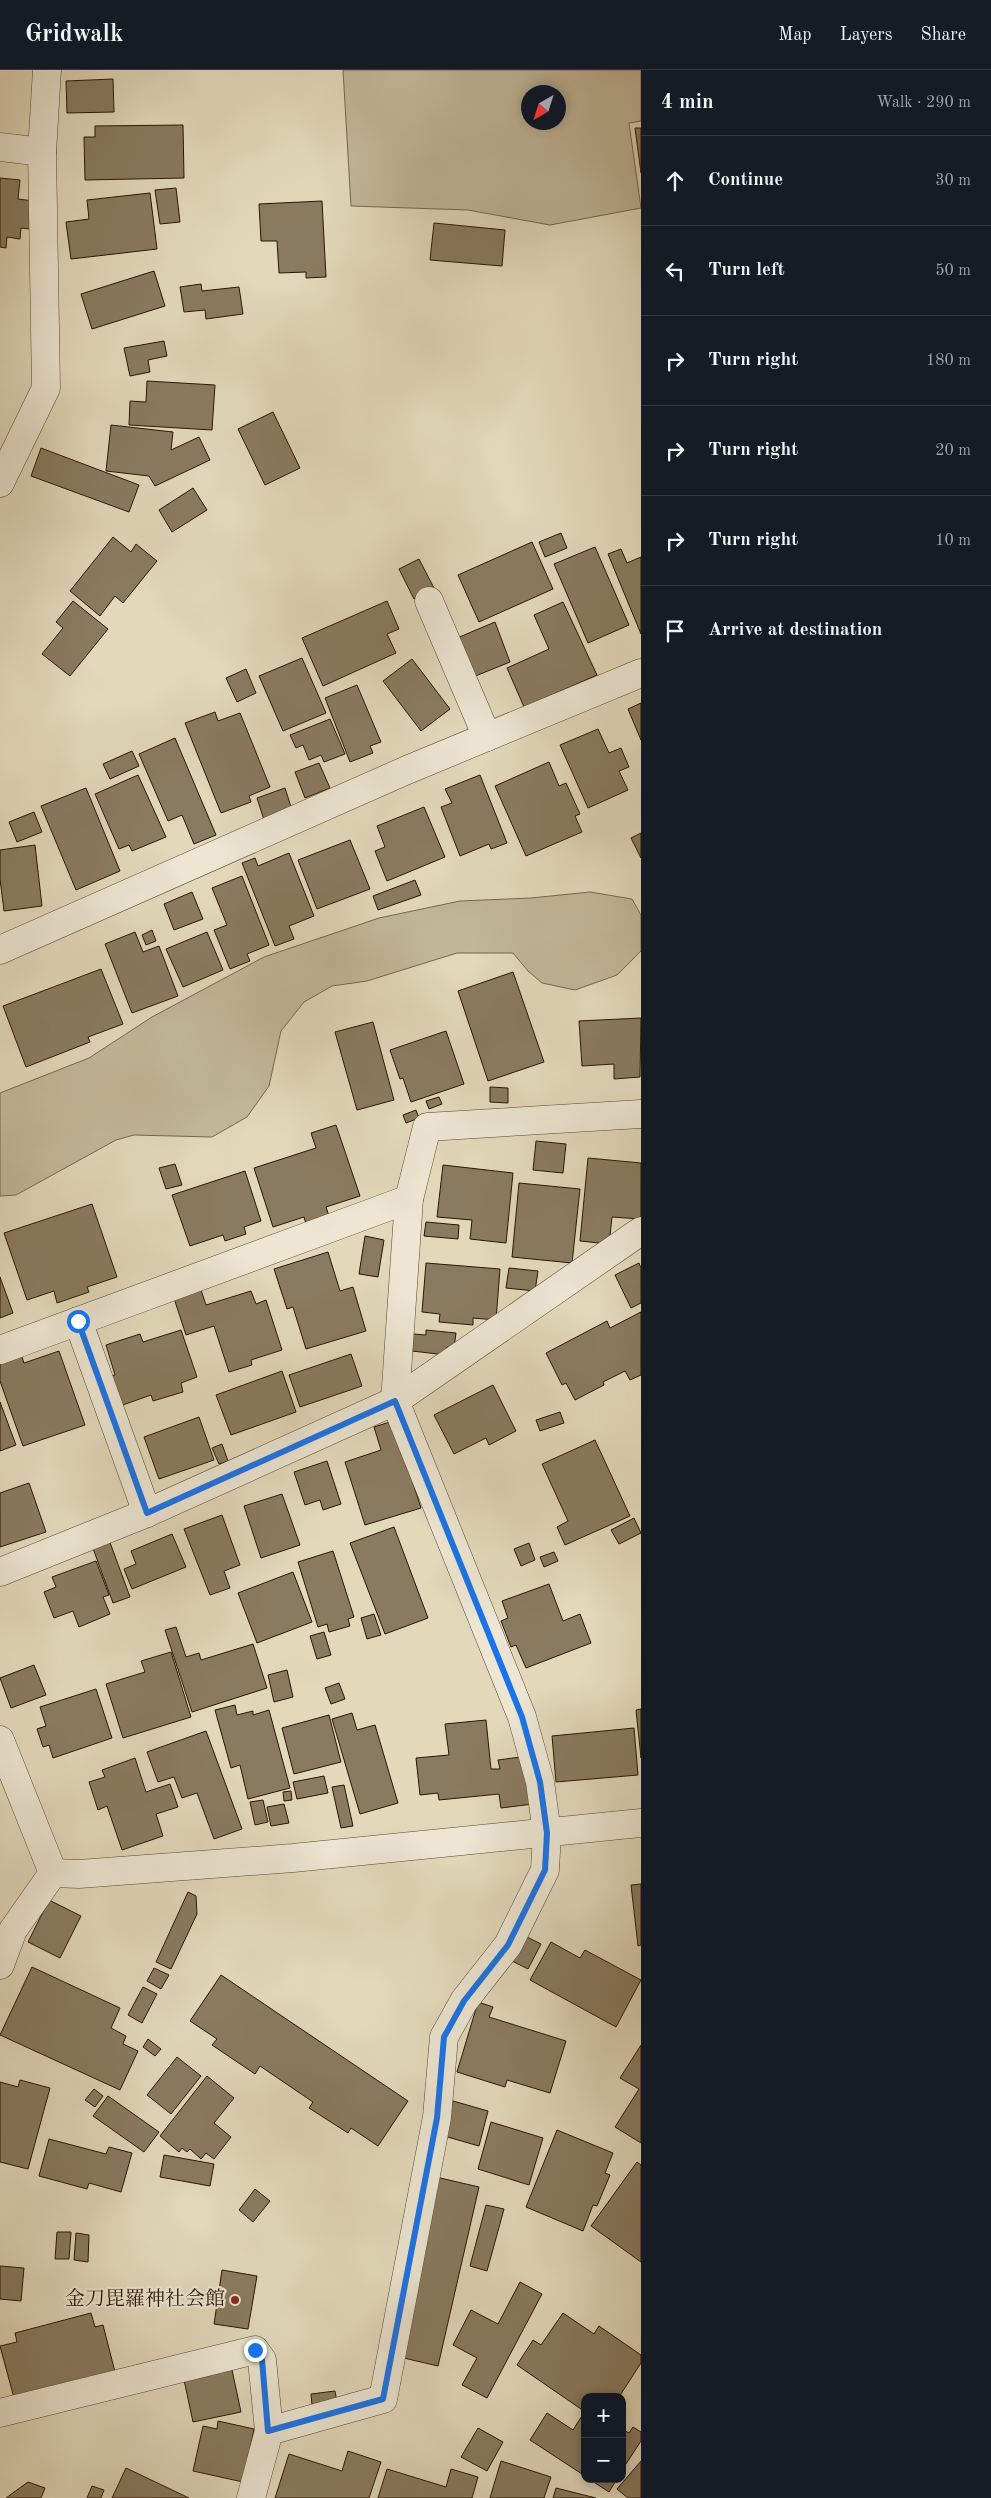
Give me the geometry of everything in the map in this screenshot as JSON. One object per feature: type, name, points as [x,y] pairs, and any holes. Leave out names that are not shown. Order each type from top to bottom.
[{"type":"street","points":[[0,483],[46,388],[42,152],[47,70]]},
{"type":"street","points":[[0,147],[42,152]]},
{"type":"street","points":[[429,602],[487,737]]},
{"type":"street","points":[[0,950],[487,737],[641,674]]},
{"type":"street","points":[[268,2431],[383,2399],[437,2118],[444,2037],[464,2001],[508,1945],[545,1870],[547,1833],[540,1782],[522,1717],[395,1401],[409,1199],[426,1127],[641,1114]]},
{"type":"street","points":[[0,1350],[409,1199]]},
{"type":"street","points":[[0,1572],[147,1513],[395,1401],[641,1230]]},
{"type":"street","points":[[78,1321],[147,1513]]},
{"type":"street","points":[[0,1740],[53,1873]]},
{"type":"street","points":[[53,1873],[78,1874],[294,1858],[641,1823]]},
{"type":"street","points":[[0,1965],[13,1930],[53,1873]]},
{"type":"street","points":[[0,2413],[255,2350],[262,2360],[268,2431],[251,2498]]},
{"type":"shaded area","points":[[343,70],[641,70],[641,121],[629,123],[641,208],[550,225],[468,210],[351,206]]},
{"type":"shaded area","points":[[590,892],[632,899],[641,915],[641,951],[617,975],[575,990],[542,983],[528,971],[513,953],[457,953],[367,981],[332,986],[304,1002],[281,1031],[269,1086],[247,1117],[212,1137],[134,1135],[116,1140],[16,1195],[0,1196],[0,1093],[89,1058],[152,1017],[264,957],[379,918],[460,901],[531,898]]},
{"type":"building","points":[[113,79],[114,112],[67,113],[66,81]]},
{"type":"building","points":[[183,125],[184,178],[85,180],[84,137],[95,137],[95,126]]},
{"type":"building","points":[[635,128],[641,128],[641,173]]},
{"type":"building","points":[[0,178],[20,180],[18,199],[34,201],[30,229],[21,228],[20,239],[7,237],[6,248],[0,247]]},
{"type":"building","points":[[176,188],[180,222],[160,224],[155,190]]},
{"type":"building","points":[[150,193],[157,249],[71,259],[66,222],[89,219],[87,200]]},
{"type":"building","points":[[322,201],[326,277],[306,278],[306,272],[279,273],[277,241],[261,241],[259,204]]},
{"type":"building","points":[[434,223],[505,230],[502,266],[430,260]]},
{"type":"building","points":[[154,271],[165,306],[92,329],[81,294]]},
{"type":"building","points":[[201,284],[202,291],[239,287],[243,314],[206,319],[205,310],[184,312],[180,287]]},
{"type":"building","points":[[164,341],[167,356],[148,360],[150,372],[130,376],[124,348]]},
{"type":"building","points":[[147,381],[215,385],[212,430],[129,425],[130,401],[146,402]]},
{"type":"building","points":[[273,412],[300,468],[265,485],[238,429]]},
{"type":"building","points":[[111,425],[173,432],[171,450],[199,437],[210,460],[155,486],[149,476],[106,471]]},
{"type":"building","points":[[41,448],[139,485],[129,512],[31,476]]},
{"type":"building","points":[[193,488],[207,510],[172,532],[159,510]]},
{"type":"building","points":[[561,533],[567,548],[545,557],[539,542]]},
{"type":"building","points":[[113,537],[131,552],[136,544],[157,561],[123,603],[115,596],[100,616],[70,591]]},
{"type":"building","points":[[532,542],[553,589],[479,622],[458,575]]},
{"type":"building","points":[[595,547],[629,625],[588,643],[554,564]]},
{"type":"building","points":[[621,549],[627,563],[641,557],[641,634],[608,554]]},
{"type":"building","points":[[419,559],[435,590],[414,599],[399,569]]},
{"type":"building","points":[[73,601],[108,629],[70,676],[42,654],[63,628],[56,622]]},
{"type":"building","points":[[387,601],[399,629],[387,634],[396,653],[323,686],[302,638]]},
{"type":"building","points":[[563,602],[597,675],[524,707],[507,668],[549,649],[534,615]]},
{"type":"building","points":[[495,622],[510,662],[473,677],[457,638]]},
{"type":"building","points":[[302,658],[326,713],[283,731],[259,676]]},
{"type":"building","points":[[412,659],[450,709],[421,731],[383,681]]},
{"type":"building","points":[[246,669],[256,693],[237,702],[226,678]]},
{"type":"building","points":[[357,685],[381,742],[370,746],[373,753],[350,762],[325,698]]},
{"type":"building","points":[[641,703],[641,740],[628,709]]},
{"type":"building","points":[[215,712],[218,721],[240,713],[270,787],[249,796],[251,802],[221,813],[185,723]]},
{"type":"building","points":[[330,719],[345,754],[324,762],[321,755],[309,760],[303,745],[296,748],[290,735]]},
{"type":"building","points":[[598,729],[609,753],[621,748],[629,767],[619,771],[628,790],[588,808],[560,745]]},
{"type":"building","points":[[175,738],[216,835],[194,844],[182,815],[168,821],[139,754]]},
{"type":"building","points":[[132,751],[139,766],[110,779],[103,764]]},
{"type":"building","points":[[549,762],[559,786],[566,783],[580,814],[575,816],[582,832],[526,856],[495,786]]},
{"type":"building","points":[[319,763],[330,788],[305,798],[295,772]]},
{"type":"building","points":[[138,775],[166,837],[132,851],[129,845],[119,849],[95,794]]},
{"type":"building","points":[[480,775],[507,843],[491,849],[489,844],[460,856],[441,807],[452,803],[445,789]]},
{"type":"building","points":[[86,788],[120,871],[76,890],[41,806]]},
{"type":"building","points":[[285,788],[292,810],[264,820],[257,798]]},
{"type":"building","points":[[424,807],[445,857],[387,881],[375,851],[385,847],[377,826]]},
{"type":"building","points":[[34,812],[42,832],[17,842],[9,822]]},
{"type":"building","points":[[641,833],[641,858],[631,838]]},
{"type":"building","points":[[350,840],[370,889],[317,909],[298,860]]},
{"type":"building","points":[[35,845],[42,906],[4,911],[0,879],[0,850]]},
{"type":"building","points":[[289,853],[314,916],[289,926],[294,939],[275,946],[242,863],[255,858],[258,866]]},
{"type":"building","points":[[242,876],[269,945],[247,954],[250,961],[230,969],[214,930],[227,925],[212,888]]},
{"type":"building","points":[[415,880],[421,895],[378,910],[373,896]]},
{"type":"building","points":[[192,892],[203,919],[174,930],[164,904]]},
{"type":"building","points":[[152,930],[156,941],[146,945],[142,935]]},
{"type":"building","points":[[135,932],[143,952],[159,946],[178,996],[132,1013],[105,944]]},
{"type":"building","points":[[207,932],[223,970],[183,987],[166,949]]},
{"type":"building","points":[[101,969],[123,1024],[88,1037],[90,1042],[26,1067],[3,1006]]},
{"type":"building","points":[[513,972],[544,1062],[488,1081],[458,991]]},
{"type":"building","points":[[641,1018],[640,1077],[614,1079],[614,1064],[582,1066],[579,1021]]},
{"type":"building","points":[[373,1022],[394,1100],[357,1110],[335,1032]]},
{"type":"building","points":[[446,1031],[464,1084],[411,1102],[403,1078],[400,1079],[390,1050]]},
{"type":"building","points":[[490,1087],[508,1088],[508,1103],[490,1102]]},
{"type":"building","points":[[439,1097],[442,1104],[429,1109],[426,1101]]},
{"type":"building","points":[[416,1110],[419,1118],[406,1123],[403,1115]]},
{"type":"building","points":[[336,1125],[360,1196],[326,1207],[329,1216],[306,1224],[304,1217],[273,1227],[254,1168],[316,1148],[311,1133]]},
{"type":"building","points":[[536,1141],[566,1144],[563,1173],[533,1170]]},
{"type":"building","points":[[588,1158],[641,1163],[641,1219],[612,1217],[609,1244],[580,1241]]},
{"type":"building","points":[[175,1164],[182,1185],[166,1189],[159,1168]]},
{"type":"building","points":[[443,1165],[513,1173],[506,1243],[470,1239],[472,1220],[437,1217]]},
{"type":"building","points":[[245,1171],[261,1221],[244,1227],[246,1234],[225,1241],[223,1235],[190,1246],[172,1195]]},
{"type":"building","points":[[519,1183],[580,1189],[572,1263],[512,1257]]},
{"type":"building","points":[[92,1204],[117,1277],[87,1287],[89,1292],[57,1303],[54,1291],[27,1300],[4,1233]]},
{"type":"building","points":[[426,1222],[459,1225],[458,1239],[424,1236]]},
{"type":"building","points":[[365,1236],[384,1240],[378,1277],[359,1274]]},
{"type":"building","points":[[328,1252],[340,1291],[353,1287],[366,1331],[306,1349],[293,1307],[287,1309],[274,1269]]},
{"type":"building","points":[[426,1263],[500,1269],[496,1320],[473,1318],[473,1325],[439,1322],[440,1314],[422,1312]]},
{"type":"building","points":[[639,1263],[641,1268],[641,1303],[631,1308],[615,1275]]},
{"type":"building","points":[[509,1268],[538,1271],[535,1291],[506,1288]]},
{"type":"building","points":[[0,1277],[13,1313],[0,1318]]},
{"type":"building","points":[[199,1284],[206,1305],[251,1291],[256,1304],[266,1300],[282,1350],[251,1360],[252,1365],[229,1372],[214,1326],[186,1335],[172,1292]]},
{"type":"building","points":[[641,1312],[641,1375],[630,1380],[625,1371],[603,1382],[604,1385],[575,1400],[566,1383],[562,1385],[546,1353],[607,1321],[610,1328]]},
{"type":"building","points":[[181,1330],[197,1377],[181,1383],[183,1392],[153,1401],[151,1395],[117,1407],[108,1377],[115,1375],[106,1345],[140,1334],[143,1342]]},
{"type":"building","points":[[426,1330],[456,1333],[454,1348],[447,1347],[446,1355],[412,1351],[413,1334],[426,1335]]},
{"type":"building","points":[[20,1351],[24,1363],[59,1351],[85,1425],[23,1446],[0,1381],[0,1358]]},
{"type":"building","points":[[351,1354],[362,1386],[300,1407],[289,1375]]},
{"type":"building","points":[[282,1371],[296,1412],[231,1435],[216,1395]]},
{"type":"building","points":[[493,1385],[516,1431],[489,1445],[486,1438],[454,1454],[434,1415]]},
{"type":"building","points":[[0,1402],[16,1445],[0,1451]]},
{"type":"building","points":[[560,1412],[564,1423],[540,1431],[536,1420]]},
{"type":"building","points":[[199,1417],[214,1460],[159,1479],[144,1437]]},
{"type":"building","points":[[393,1421],[421,1508],[365,1525],[345,1462],[381,1450],[374,1427]]},
{"type":"building","points":[[595,1440],[630,1516],[565,1545],[557,1527],[568,1521],[542,1464]]},
{"type":"building","points":[[222,1444],[228,1461],[219,1464],[212,1448]]},
{"type":"building","points":[[327,1461],[341,1504],[323,1510],[320,1500],[305,1505],[294,1472]]},
{"type":"building","points":[[29,1483],[46,1532],[0,1547],[0,1493]]},
{"type":"building","points":[[282,1494],[300,1545],[261,1558],[244,1506]]},
{"type":"building","points":[[222,1515],[240,1565],[224,1571],[230,1588],[210,1595],[184,1529]]},
{"type":"building","points":[[634,1518],[641,1533],[619,1544],[611,1530]]},
{"type":"building","points":[[394,1527],[428,1618],[385,1634],[350,1543]]},
{"type":"building","points":[[172,1534],[186,1567],[132,1589],[124,1569],[136,1564],[131,1551]]},
{"type":"building","points":[[108,1537],[130,1597],[113,1603],[91,1543]]},
{"type":"building","points":[[529,1543],[535,1560],[521,1566],[514,1549]]},
{"type":"building","points":[[333,1551],[354,1617],[348,1619],[350,1626],[329,1632],[327,1624],[318,1627],[298,1562]]},
{"type":"building","points":[[554,1552],[558,1561],[544,1567],[540,1557]]},
{"type":"building","points":[[96,1561],[109,1595],[103,1597],[110,1614],[79,1627],[73,1611],[54,1618],[44,1592],[56,1587],[52,1577]]},
{"type":"building","points":[[293,1572],[312,1622],[257,1643],[238,1593]]},
{"type":"building","points":[[549,1584],[563,1621],[580,1614],[591,1643],[526,1668],[516,1645],[511,1647],[501,1621],[508,1618],[502,1601]]},
{"type":"building","points":[[374,1614],[381,1635],[367,1639],[361,1618]]},
{"type":"building","points":[[176,1627],[186,1657],[199,1653],[201,1660],[253,1644],[267,1688],[192,1712],[165,1630]]},
{"type":"building","points":[[324,1632],[331,1655],[317,1659],[310,1636]]},
{"type":"building","points":[[171,1652],[191,1717],[123,1738],[106,1684],[145,1672],[141,1661]]},
{"type":"building","points":[[34,1665],[46,1695],[11,1708],[0,1678]]},
{"type":"building","points":[[287,1670],[293,1697],[274,1702],[268,1675]]},
{"type":"building","points":[[339,1683],[345,1699],[331,1704],[325,1688]]},
{"type":"building","points":[[96,1689],[112,1738],[53,1758],[49,1745],[43,1747],[37,1729],[46,1726],[40,1707]]},
{"type":"building","points":[[235,1705],[237,1715],[253,1711],[253,1715],[269,1710],[290,1788],[248,1799],[240,1765],[231,1768],[215,1710]]},
{"type":"building","points":[[641,1709],[641,1758],[636,1710]]},
{"type":"building","points":[[352,1713],[357,1730],[375,1725],[398,1803],[360,1814],[332,1719]]},
{"type":"building","points":[[329,1715],[341,1762],[294,1774],[282,1728]]},
{"type":"building","points":[[486,1720],[491,1769],[500,1769],[498,1760],[528,1756],[533,1804],[501,1808],[499,1794],[439,1800],[438,1793],[420,1795],[416,1758],[449,1755],[445,1724]]},
{"type":"building","points":[[634,1728],[638,1775],[556,1782],[552,1736]]},
{"type":"building","points":[[206,1731],[242,1829],[214,1839],[197,1793],[182,1798],[174,1777],[158,1782],[147,1752]]},
{"type":"building","points":[[135,1758],[146,1792],[170,1784],[178,1807],[156,1814],[163,1836],[122,1850],[107,1806],[98,1810],[89,1782],[105,1777],[102,1770]]},
{"type":"building","points":[[324,1776],[328,1793],[297,1799],[293,1782]]},
{"type":"building","points":[[344,1785],[353,1826],[341,1828],[332,1787]]},
{"type":"building","points":[[291,1791],[292,1800],[284,1801],[283,1792]]},
{"type":"building","points":[[263,1800],[268,1822],[255,1825],[250,1802]]},
{"type":"building","points":[[284,1804],[289,1823],[271,1826],[267,1807]]},
{"type":"building","points":[[641,1884],[641,1945],[638,1946],[631,1885]]},
{"type":"building","points":[[188,1892],[196,1896],[197,1914],[171,1969],[156,1962]]},
{"type":"building","points":[[49,1900],[81,1916],[60,1958],[28,1942]]},
{"type":"building","points":[[525,1936],[541,1944],[528,1969],[512,1961]]},
{"type":"building","points":[[551,1942],[580,1958],[585,1950],[641,1980],[616,2027],[530,1980]]},
{"type":"building","points":[[32,1967],[120,2008],[111,2028],[126,2036],[123,2044],[138,2051],[120,2090],[0,2035]]},
{"type":"building","points":[[154,1968],[169,1975],[161,1989],[147,1981]]},
{"type":"building","points":[[221,1975],[408,2101],[378,2146],[351,2128],[348,2133],[309,2108],[313,2102],[260,2066],[255,2074],[212,2045],[217,2039],[190,2021]]},
{"type":"building","points":[[143,1987],[157,1994],[142,2023],[128,2015]]},
{"type":"building","points":[[478,2002],[493,2007],[489,2017],[566,2041],[550,2093],[507,2080],[505,2087],[457,2072]]},
{"type":"building","points":[[148,2039],[161,2049],[155,2056],[143,2047]]},
{"type":"building","points":[[641,2045],[641,2143],[615,2127],[639,2089],[620,2078]]},
{"type":"building","points":[[177,2057],[201,2076],[171,2114],[147,2095]]},
{"type":"building","points":[[207,2076],[234,2098],[214,2123],[231,2137],[214,2159],[206,2153],[201,2159],[190,2149],[187,2152],[182,2148],[179,2152],[160,2136]]},
{"type":"building","points":[[20,2080],[50,2088],[28,2169],[0,2162],[0,2082],[18,2087]]},
{"type":"building","points":[[94,2089],[103,2096],[95,2107],[85,2100]]},
{"type":"building","points":[[108,2096],[159,2132],[144,2152],[93,2116]]},
{"type":"building","points":[[453,2101],[488,2111],[479,2146],[444,2136]]},
{"type":"building","points":[[491,2122],[543,2138],[529,2185],[478,2169]]},
{"type":"building","points":[[557,2130],[613,2153],[605,2173],[610,2175],[597,2206],[593,2205],[583,2231],[526,2207]]},
{"type":"building","points":[[49,2139],[106,2154],[109,2147],[132,2153],[121,2192],[89,2183],[87,2189],[39,2176]]},
{"type":"building","points":[[164,2155],[214,2164],[210,2186],[160,2177]]},
{"type":"building","points":[[637,2162],[641,2165],[641,2262],[591,2226]]},
{"type":"building","points":[[436,2177],[479,2187],[438,2366],[395,2356]]},
{"type":"building","points":[[255,2189],[270,2201],[253,2222],[239,2210]]},
{"type":"building","points":[[486,2205],[504,2209],[487,2271],[470,2266]]},
{"type":"building","points":[[57,2232],[71,2232],[69,2259],[55,2259]]},
{"type":"building","points":[[76,2233],[89,2235],[88,2262],[74,2260]]},
{"type":"building","points":[[0,2266],[24,2268],[21,2301],[0,2299]]},
{"type":"building","name":"金刀毘羅神社会館","points":[[222,2270],[257,2276],[248,2329],[214,2324]]},
{"type":"building","points":[[520,2282],[542,2294],[487,2398],[462,2385],[477,2358],[453,2345],[471,2310],[498,2324]]},
{"type":"building","points":[[91,2313],[95,2327],[103,2325],[115,2372],[14,2398],[0,2346],[17,2342],[15,2333]]},
{"type":"building","points":[[563,2313],[594,2334],[599,2326],[641,2355],[641,2363],[622,2393],[581,2393],[581,2409],[517,2365],[533,2340],[541,2345]]},
{"type":"building","points":[[232,2370],[241,2412],[193,2422],[184,2380]]},
{"type":"building","points":[[335,2391],[337,2402],[312,2405],[311,2394]]},
{"type":"building","points":[[547,2413],[573,2430],[581,2417],[581,2473],[530,2440]]},
{"type":"building","points":[[218,2421],[254,2429],[243,2482],[193,2471],[203,2426],[217,2429]]},
{"type":"building","points":[[633,2427],[641,2432],[641,2441],[626,2464],[626,2431],[629,2433]]},
{"type":"building","points":[[478,2428],[503,2442],[487,2471],[461,2457]]},
{"type":"building","points":[[348,2451],[381,2462],[369,2498],[275,2498],[289,2454],[342,2471]]},
{"type":"building","points":[[501,2461],[551,2477],[544,2498],[490,2498]]},
{"type":"building","points":[[641,2461],[641,2498],[628,2498],[617,2489],[622,2483],[626,2483],[626,2478]]},
{"type":"building","points":[[126,2468],[189,2498],[112,2498]]},
{"type":"building","points":[[387,2469],[446,2487],[451,2469],[478,2477],[472,2498],[378,2498]]},
{"type":"building","points":[[28,2482],[45,2488],[41,2498],[6,2498]]},
{"type":"building","points":[[595,2483],[615,2483],[609,2492]]},
{"type":"building","points":[[92,2486],[104,2490],[101,2498],[87,2498]]},
{"type":"building","points":[[556,2488],[596,2498],[553,2498]]},
{"type":"place","name":"金刀毘羅神社会館","points":[[235,2300]]},
{"type":"route","points":[[78,1321],[147,1513],[395,1401],[522,1717],[540,1782],[547,1833],[545,1870],[508,1945],[464,2001],[444,2037],[437,2118],[383,2399],[268,2431],[262,2360],[255,2350]]}]
